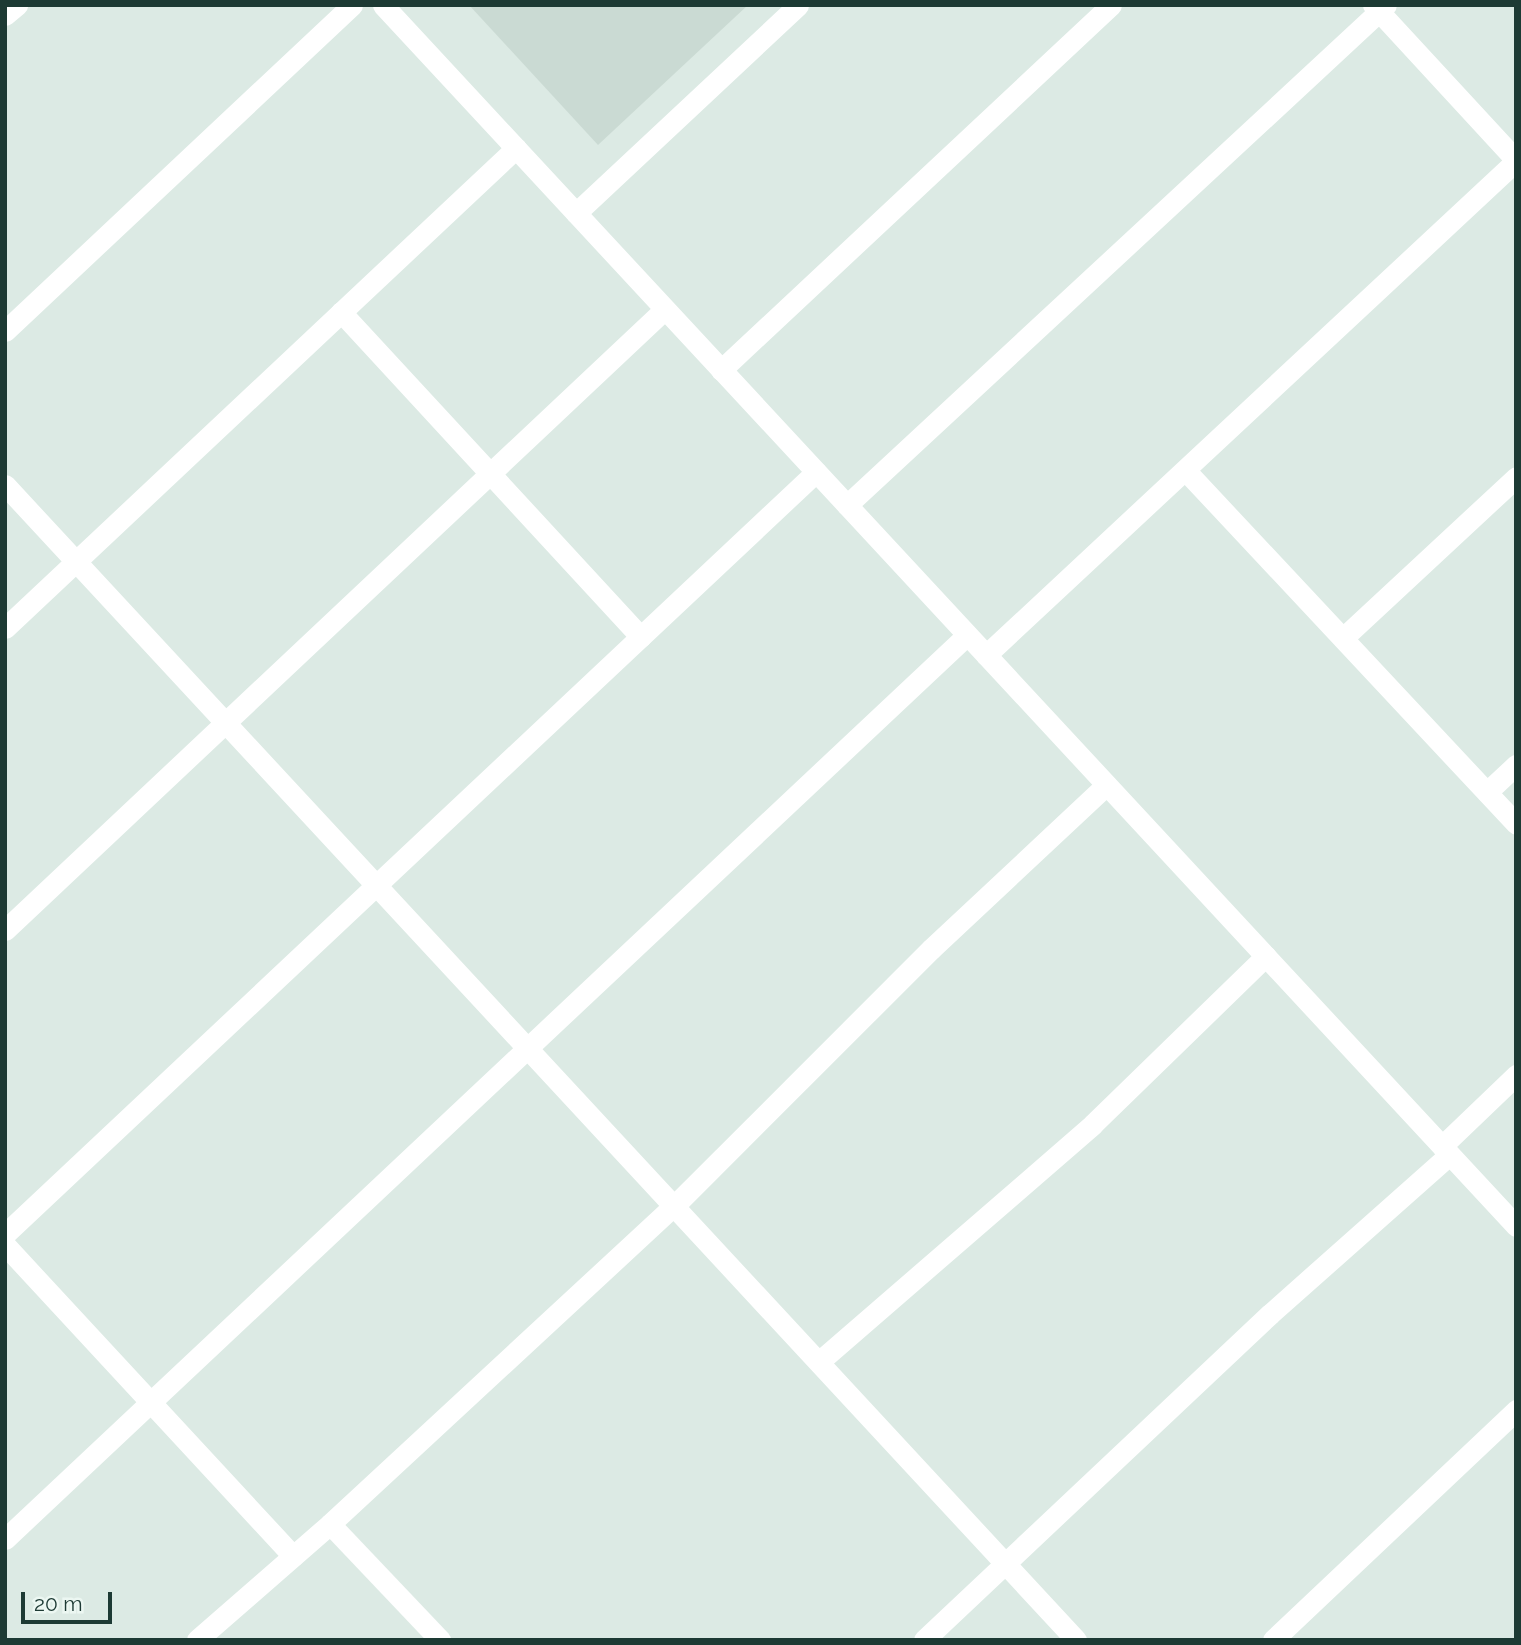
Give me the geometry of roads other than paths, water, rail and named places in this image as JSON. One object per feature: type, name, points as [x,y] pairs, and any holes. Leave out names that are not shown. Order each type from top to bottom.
[{"type":"street","points":[[5,15],[17,5]]},
{"type":"street","points":[[5,331],[352,5]]},
{"type":"street","points":[[383,5],[1516,1226]]},
{"type":"street","points":[[576,214],[798,5]]},
{"type":"street","points":[[721,370],[1111,5]]},
{"type":"street","points":[[847,505],[1380,7],[1516,161],[986,655]]},
{"type":"street","points":[[5,628],[516,148]]},
{"type":"street","points":[[5,930],[665,309]]},
{"type":"street","points":[[341,312],[641,636]]},
{"type":"street","points":[[1186,471],[1516,824]]},
{"type":"street","points":[[5,1234],[816,472]]},
{"type":"street","points":[[1343,638],[1516,477]]},
{"type":"street","points":[[5,485],[821,1360],[1076,1640]]},
{"type":"street","points":[[5,1539],[967,635]]},
{"type":"street","points":[[1487,793],[1516,765]]},
{"type":"street","points":[[197,1640],[330,1524],[675,1205],[931,949],[1106,785]]},
{"type":"street","points":[[821,1360],[1093,1124],[1266,956]]},
{"type":"street","points":[[924,1640],[1446,1150],[1516,1075]]},
{"type":"street","points":[[5,1245],[293,1556]]},
{"type":"street","points":[[1273,1640],[1516,1410]]},
{"type":"street","points":[[330,1524],[440,1640]]}]
